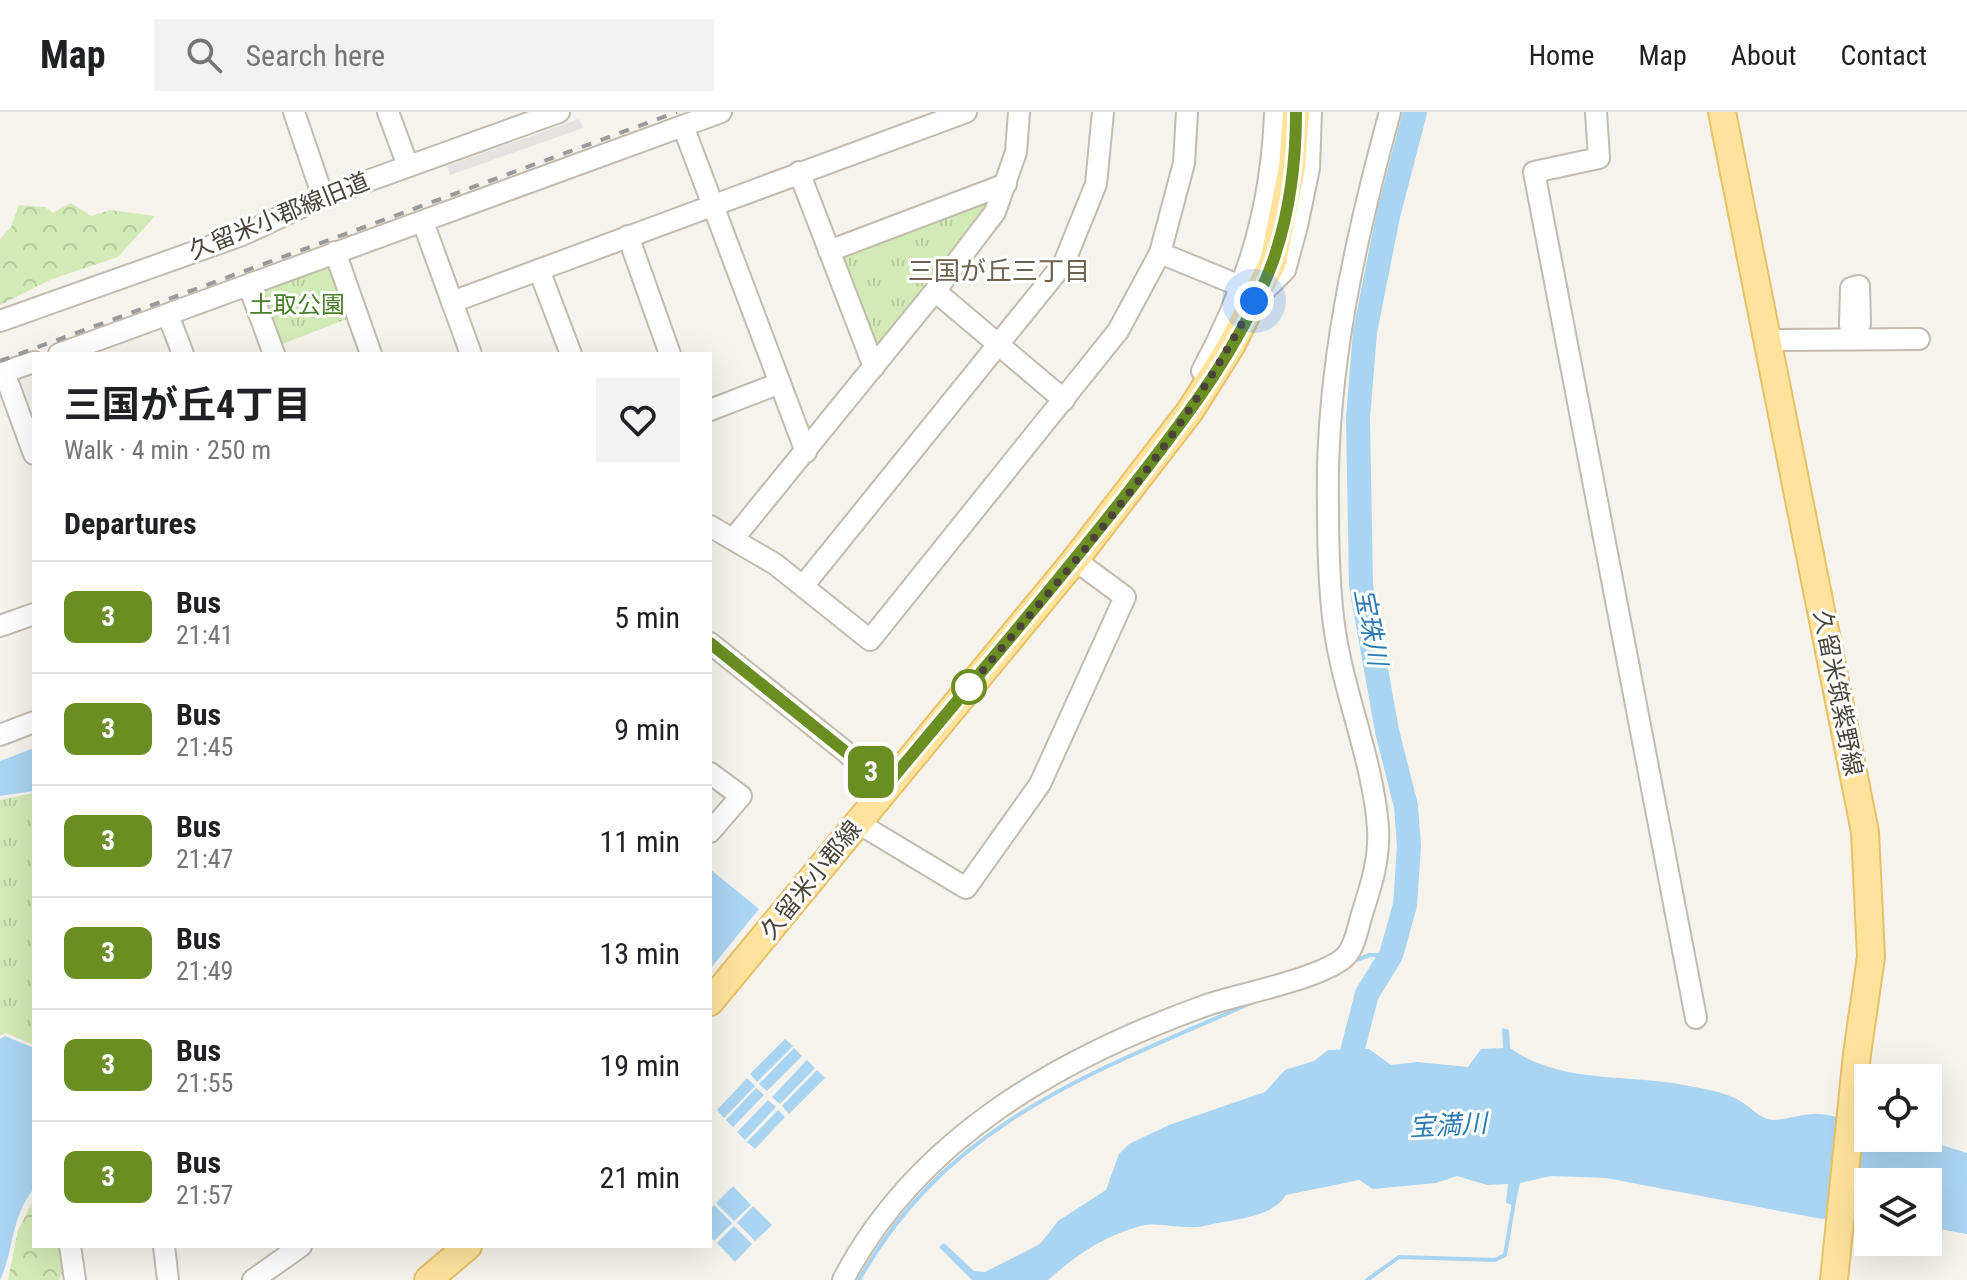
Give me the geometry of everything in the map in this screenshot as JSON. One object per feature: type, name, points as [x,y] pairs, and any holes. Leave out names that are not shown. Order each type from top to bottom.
[{"type":"main road","name":"久留米小郡線","points":[[712,1000],[1075,560],[1190,411],[1249,294],[1273,262],[1284,221],[1296,112]]},
{"type":"main road","name":"久留米筑紫野線","points":[[1722,112],[1865,832],[1871,957],[1857,1054],[1834,1280]]},
{"type":"main road","points":[[428,1280],[463,1248]]},
{"type":"street","points":[[294,112],[323,197]]},
{"type":"street","points":[[388,112],[408,166]]},
{"type":"street","name":"久留米小郡線旧道","points":[[0,321],[242,235],[323,197],[559,112]]},
{"type":"street","points":[[89,349],[168,315],[335,252],[721,112]]},
{"type":"street","points":[[734,538],[935,291],[995,212],[1016,152],[1019,112]]},
{"type":"street","points":[[803,586],[1001,346],[1064,263],[1096,184],[1103,112]]},
{"type":"street","points":[[712,527],[734,538],[803,586],[870,640],[1118,331],[1160,253],[1184,163],[1187,112]]},
{"type":"street","points":[[1249,294],[1266,203],[1275,112]]},
{"type":"street","points":[[1249,294],[1285,270],[1309,168],[1311,112]]},
{"type":"street","points":[[843,1280],[898,1197],[945,1148],[978,1121],[1083,1059],[1127,1038],[1208,1005],[1300,978],[1345,957],[1353,944],[1375,876],[1378,829],[1334,624],[1328,507],[1330,420],[1358,239],[1390,112]]},
{"type":"street","points":[[1596,112],[1599,158],[1534,172],[1696,1018]]},
{"type":"street","points":[[452,302],[953,114]]},
{"type":"street","points":[[683,126],[806,452]]},
{"type":"street","points":[[799,172],[874,367]]},
{"type":"street","points":[[829,251],[1006,184]]},
{"type":"street","points":[[423,222],[470,352]]},
{"type":"street","points":[[628,236],[669,352]]},
{"type":"street","points":[[335,252],[370,352]]},
{"type":"street","points":[[1160,253],[1249,294]]},
{"type":"street","points":[[539,270],[570,352]]},
{"type":"street","points":[[249,286],[273,352]]},
{"type":"street","points":[[935,291],[1064,400]]},
{"type":"street","points":[[168,315],[182,352]]},
{"type":"street","points":[[1769,340],[1854,332],[1919,339]]},
{"type":"street","points":[[4,373],[32,363]]},
{"type":"street","points":[[4,373],[32,434]]},
{"type":"street","points":[[4,373],[32,449]]},
{"type":"street","points":[[712,409],[780,383]]},
{"type":"street","points":[[858,823],[966,888],[1040,784],[1125,597],[1075,560]]},
{"type":"street","points":[[0,625],[32,615]]},
{"type":"street","points":[[712,645],[887,785]]},
{"type":"street","points":[[0,735],[32,723]]},
{"type":"street","points":[[712,774],[741,796],[712,830]]},
{"type":"street","points":[[70,1248],[75,1280]]},
{"type":"street","points":[[164,1248],[168,1280]]},
{"type":"street","points":[[253,1280],[298,1248]]},
{"type":"green space","points":[[989,196],[994,203],[880,351],[872,349],[839,258],[842,252]]},
{"type":"green space","points":[[71,203],[91,216],[110,210],[155,216],[118,257],[52,279],[0,305],[0,239],[11,227],[19,205],[45,207],[53,213]]},
{"type":"green space","name":"土取公園","points":[[327,262],[333,266],[352,317],[277,346],[260,286]]},
{"type":"green space","points":[[32,793],[32,1044],[6,1033],[0,1036],[0,800]]},
{"type":"green space","points":[[32,1203],[32,1248],[58,1248],[62,1273],[59,1280],[8,1280],[18,1230]]},
{"type":"shaded area","points":[[579,119],[583,128],[450,175],[447,166]]},
{"type":"water","points":[[32,749],[32,791],[0,796],[0,761]]},
{"type":"water","points":[[712,871],[759,909],[712,967]]},
{"type":"water","name":"宝満川","points":[[1502,1028],[1509,1030],[1510,1048],[1551,1068],[1702,1088],[1737,1099],[1770,1119],[1828,1115],[1854,1125],[1854,1152],[1942,1152],[1942,1145],[1967,1153],[1967,1234],[1942,1230],[1942,1168],[1854,1168],[1854,1216],[1822,1219],[1606,1178],[1551,1176],[1520,1183],[1515,1206],[1506,1203],[1508,1184],[1487,1185],[1457,1176],[1436,1183],[1373,1189],[1359,1180],[1286,1195],[1261,1214],[1238,1219],[1196,1227],[1137,1227],[1090,1248],[1048,1280],[972,1280],[939,1247],[944,1243],[974,1271],[985,1272],[1040,1244],[1058,1221],[1106,1190],[1119,1154],[1129,1144],[1169,1125],[1265,1092],[1285,1070],[1314,1061],[1328,1050],[1369,1049],[1391,1065],[1417,1062],[1468,1067],[1481,1049],[1503,1048]]},
{"type":"water","points":[[5,1036],[32,1047],[32,1191],[16,1223],[0,1280],[0,1039]]},
{"type":"water","points":[[785,1039],[793,1046],[757,1082],[750,1074]]},
{"type":"water","points":[[794,1048],[802,1056],[767,1091],[759,1084]]},
{"type":"water","points":[[807,1060],[815,1068],[780,1104],[772,1097]]},
{"type":"water","points":[[817,1070],[825,1078],[789,1114],[782,1106]]},
{"type":"water","points":[[747,1078],[755,1086],[724,1118],[717,1110]]},
{"type":"water","points":[[756,1088],[764,1095],[733,1127],[726,1120]]},
{"type":"water","points":[[768,1100],[776,1107],[745,1140],[737,1132]]},
{"type":"water","points":[[778,1110],[785,1117],[755,1149],[747,1142]]},
{"type":"water","points":[[733,1186],[751,1205],[734,1221],[716,1203]]},
{"type":"water","points":[[714,1205],[732,1223],[714,1241],[712,1239]]},
{"type":"water","points":[[753,1206],[772,1225],[755,1241],[737,1223]]},
{"type":"water","points":[[734,1226],[752,1244],[735,1262],[717,1243]]},
{"type":"waterway","name":"宝珠川","points":[[1345,1079],[1367,994],[1391,955],[1405,905],[1409,846],[1406,806],[1387,731],[1361,585],[1358,418],[1365,332],[1388,216],[1415,112]]},
{"type":"waterway","points":[[1351,962],[1370,955],[1391,955]]},
{"type":"waterway","points":[[859,1280],[895,1226],[936,1180],[981,1141],[1030,1108],[1082,1079],[1251,1003]]},
{"type":"waterway","points":[[1367,1280],[1399,1257],[1495,1260],[1505,1255],[1514,1202]]},
{"type":"railway","points":[[0,361],[677,112]]},
{"type":"bus line","name":"3","points":[[712,644],[887,785],[1075,560],[1190,411],[1231,346],[1273,262],[1284,221],[1296,112]]},
{"type":"district","name":"三国が丘三丁目","points":[[999,271]]},
{"type":"route","points":[[969,687],[962,695],[1075,560],[1190,411],[1231,346],[1254,301]]}]
